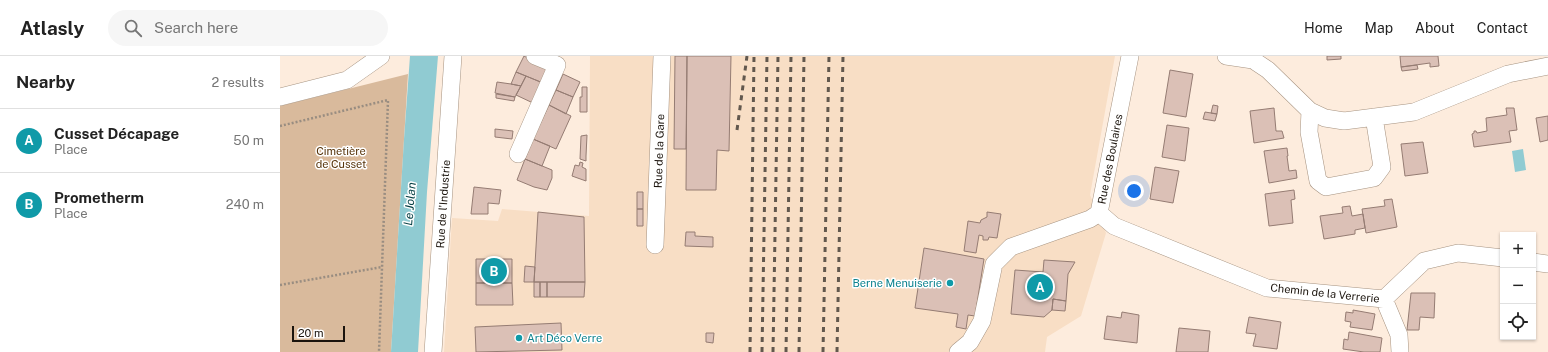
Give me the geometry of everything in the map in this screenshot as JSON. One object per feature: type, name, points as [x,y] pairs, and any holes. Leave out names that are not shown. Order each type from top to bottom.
[{"type":"street","points":[[280,97],[347,80],[381,56]]},
{"type":"street","name":"Rue de l'Industrie","points":[[433,352],[453,56]]},
{"type":"street","points":[[518,154],[557,65],[535,56]]},
{"type":"street","name":"Rue de la Gare","points":[[655,245],[662,56]]},
{"type":"street","name":"Rue des Boulaires","points":[[958,352],[970,342],[982,321],[994,264],[1010,247],[1090,220],[1099,213],[1130,56]]},
{"type":"street","points":[[1226,56],[1253,60],[1268,70],[1310,111],[1325,118],[1344,121],[1414,112],[1508,74],[1548,66]]},
{"type":"street","points":[[1310,111],[1309,132],[1318,181],[1326,187],[1374,178],[1382,167],[1374,117]]},
{"type":"street","name":"Chemin de la Verrerie","points":[[1099,213],[1114,226],[1267,288],[1384,299],[1424,261],[1458,253],[1500,258]]},
{"type":"street","points":[[1536,262],[1548,264]]},
{"type":"street","points":[[1384,299],[1399,335],[1400,352]]},
{"type":"path","points":[[280,126],[388,100],[379,352]]},
{"type":"path","points":[[280,285],[382,267]]},
{"type":"shaded area","points":[[590,56],[1115,56],[1090,195],[1106,233],[1081,316],[1047,337],[1045,352],[444,352],[452,218],[498,221],[502,209],[589,216]]},
{"type":"green space","name":"Cimetière de Cusset","points":[[408,74],[391,352],[280,352],[280,106]]},
{"type":"water","name":"Le Jolan","points":[[410,56],[438,56],[427,192],[418,352],[391,352],[404,139]]},
{"type":"water","points":[[1523,149],[1526,170],[1515,172],[1512,151]]},
{"type":"building","points":[[524,56],[549,70],[543,83],[516,72]]},
{"type":"building","points":[[675,56],[687,56],[686,149],[674,149]]},
{"type":"building","points":[[687,56],[731,56],[729,151],[717,150],[716,190],[686,190]]},
{"type":"building","points":[[1327,56],[1341,56],[1341,59],[1327,60]]},
{"type":"building","points":[[1400,56],[1438,56],[1439,66],[1430,67],[1430,63],[1401,67]]},
{"type":"building","points":[[1417,65],[1418,69],[1402,71],[1401,67]]},
{"type":"building","points":[[1170,70],[1193,74],[1186,117],[1163,113]]},
{"type":"building","points":[[516,72],[526,76],[521,86],[511,84]]},
{"type":"building","points":[[563,74],[580,82],[573,97],[556,90]]},
{"type":"building","points":[[526,76],[543,83],[533,103],[516,95]]},
{"type":"building","points":[[497,82],[521,86],[515,97],[495,93]]},
{"type":"building","points":[[582,87],[587,87],[587,112],[580,112]]},
{"type":"building","points":[[556,90],[573,97],[566,114],[549,105]]},
{"type":"building","points":[[496,94],[515,97],[514,101],[496,98]]},
{"type":"building","points":[[549,105],[571,116],[556,149],[533,139]]},
{"type":"building","points":[[1213,105],[1218,106],[1217,114],[1211,113]]},
{"type":"building","points":[[1274,108],[1276,131],[1282,131],[1284,138],[1254,143],[1250,111]]},
{"type":"building","points":[[1506,108],[1514,108],[1517,130],[1509,131],[1511,142],[1474,147],[1472,134],[1474,131],[1477,133],[1487,131],[1486,118],[1507,115]]},
{"type":"building","points":[[1205,112],[1217,114],[1215,121],[1203,119]]},
{"type":"building","points":[[1548,116],[1548,140],[1540,142],[1536,118]]},
{"type":"building","points":[[1167,125],[1189,128],[1185,161],[1162,157]]},
{"type":"building","points":[[495,129],[513,131],[512,139],[495,137]]},
{"type":"building","points":[[587,135],[586,161],[580,159],[581,136]]},
{"type":"building","points":[[533,139],[550,146],[542,166],[525,159]]},
{"type":"building","points":[[1423,142],[1428,173],[1405,176],[1401,144]]},
{"type":"building","points":[[1287,148],[1289,171],[1296,170],[1297,178],[1269,183],[1264,151]]},
{"type":"building","points":[[525,159],[552,170],[552,178],[547,190],[534,187],[517,180]]},
{"type":"building","points":[[580,162],[583,163],[582,167],[586,169],[586,181],[572,176],[575,165],[579,166]]},
{"type":"building","points":[[1155,167],[1179,171],[1173,203],[1150,199]]},
{"type":"building","points":[[474,187],[501,190],[499,204],[488,203],[488,214],[471,214]]},
{"type":"building","points":[[1294,190],[1295,199],[1291,200],[1293,223],[1269,226],[1265,194]]},
{"type":"building","points":[[637,192],[643,192],[643,209],[637,209]]},
{"type":"building","points":[[1392,199],[1397,227],[1366,233],[1362,209],[1385,206],[1384,200]]},
{"type":"building","points":[[1350,206],[1352,216],[1363,214],[1365,228],[1355,230],[1355,234],[1324,239],[1320,216],[1343,213],[1342,207]]},
{"type":"building","points":[[637,209],[643,209],[643,226],[637,226]]},
{"type":"building","points":[[538,212],[584,217],[585,282],[534,282]]},
{"type":"building","points":[[987,212],[1001,214],[997,238],[989,237],[988,240],[983,240],[983,236],[979,235],[976,253],[964,251],[968,221],[980,223],[981,220],[987,217]]},
{"type":"building","points":[[686,232],[695,232],[695,236],[713,237],[713,247],[685,246]]},
{"type":"building","name":"Berne Menuiserie","points":[[924,248],[984,259],[975,316],[968,315],[966,329],[956,327],[958,314],[915,308]]},
{"type":"building","points":[[476,259],[512,259],[512,283],[476,283]]},
{"type":"building","points":[[1044,260],[1075,262],[1068,274],[1066,301],[1053,299],[1052,310],[1044,317],[1011,314],[1015,270],[1043,272]]},
{"type":"building","points":[[525,266],[535,267],[534,282],[524,282]]},
{"type":"building","points":[[534,282],[540,282],[540,297],[534,297]]},
{"type":"building","points":[[540,282],[547,282],[547,297],[540,297]]},
{"type":"building","points":[[547,282],[585,282],[584,297],[547,297]]},
{"type":"building","points":[[476,283],[512,283],[513,305],[476,305]]},
{"type":"building","points":[[1411,293],[1435,293],[1434,318],[1420,317],[1419,330],[1407,330]]},
{"type":"building","points":[[1053,299],[1066,301],[1065,311],[1052,310]]},
{"type":"building","points":[[1353,310],[1375,314],[1372,330],[1350,327],[1351,322],[1345,321],[1346,312],[1353,313]]},
{"type":"building","points":[[1122,312],[1139,315],[1137,343],[1104,339],[1107,316],[1121,318]]},
{"type":"building","points":[[1249,317],[1281,322],[1277,349],[1253,346],[1256,334],[1246,333]]},
{"type":"building","name":"Art Déco Verre","points":[[561,323],[562,350],[476,352],[475,327]]},
{"type":"building","points":[[1179,328],[1210,331],[1208,352],[1176,352]]},
{"type":"building","points":[[1349,332],[1382,338],[1380,352],[1364,352],[1343,349],[1344,339],[1348,340]]},
{"type":"building","points":[[706,333],[714,333],[713,343],[706,342]]},
{"type":"railway","points":[[737,130],[747,56]]},
{"type":"railway","points":[[750,352],[754,56]]},
{"type":"railway","points":[[762,352],[767,56]]},
{"type":"railway","points":[[773,352],[778,56]]},
{"type":"railway","points":[[786,352],[791,56]]},
{"type":"railway","points":[[799,352],[804,56]]},
{"type":"railway","points":[[823,352],[829,56]]},
{"type":"railway","points":[[837,352],[843,56]]},
{"type":"place","name":"Prometherm","points":[[494,271]]},
{"type":"place","name":"Berne Menuiserie","points":[[950,283]]},
{"type":"place","name":"Cusset Décapage","points":[[1040,287]]},
{"type":"place","name":"Art Déco Verre","points":[[519,338]]}]
